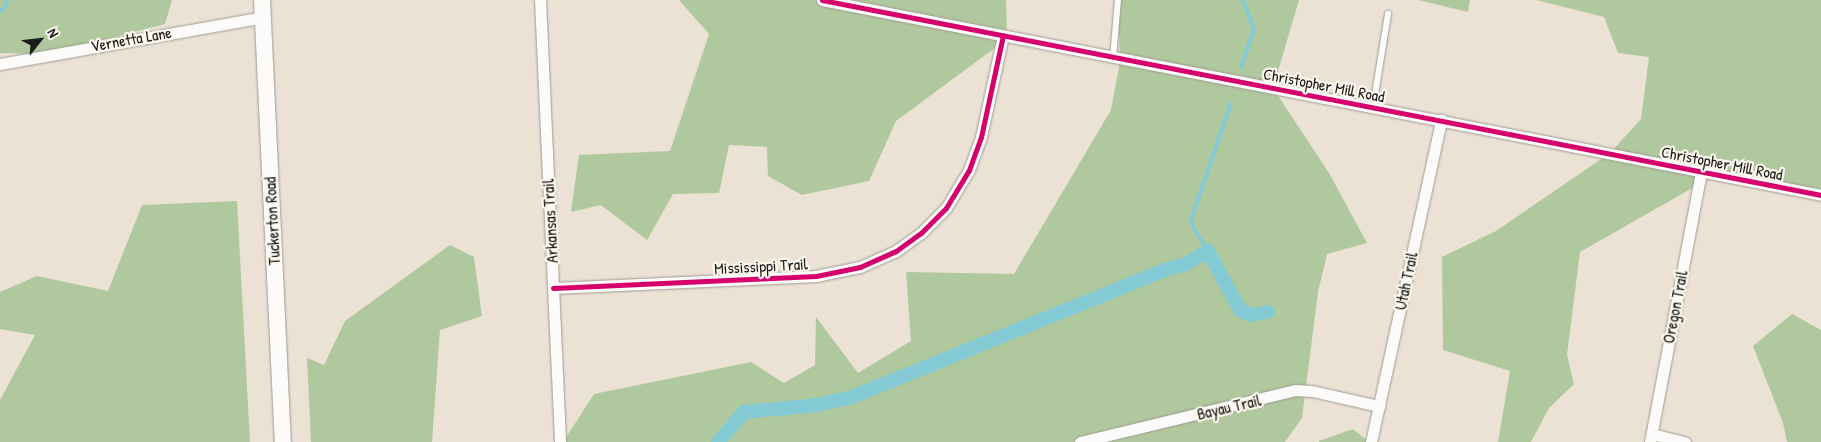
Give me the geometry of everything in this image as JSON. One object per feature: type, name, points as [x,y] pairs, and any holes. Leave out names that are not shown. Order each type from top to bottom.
[{"type":"main road","name":"Tuckerton Road","points":[[262,0],[283,442]]},
{"type":"street","name":"Arkansas Trail","points":[[540,0],[560,442]]},
{"type":"street","name":"Christopher Mill Road","points":[[822,0],[1821,195]]},
{"type":"street","name":"Vernetta Lane","points":[[0,64],[263,17]]},
{"type":"street","name":"Mississippi Trail","points":[[553,288],[816,276],[860,267],[896,251],[921,233],[946,208],[969,170],[981,137],[1003,35]]},
{"type":"street","name":"Utah Trail","points":[[1371,442],[1441,120]]},
{"type":"street","name":"Oregon Trail","points":[[1651,438],[1701,171]]},
{"type":"street","name":"Bayau Trail","points":[[1080,442],[1295,390],[1312,391],[1379,406]]},
{"type":"street","points":[[1651,438],[1685,442]]},
{"type":"lane","points":[[1114,58],[1118,0]]},
{"type":"lane","points":[[1373,107],[1388,14]]},
{"type":"green space","points":[[0,0],[172,0],[165,24],[48,54],[0,53]]},
{"type":"green space","points":[[679,0],[1006,0],[1007,39],[896,121],[869,181],[802,195],[768,176],[767,147],[729,145],[719,193],[673,194],[647,240],[601,205],[571,212],[579,155],[670,151],[709,34]]},
{"type":"green space","points":[[1118,0],[1299,0],[1273,88],[1329,173],[1367,243],[1327,254],[1318,292],[1302,418],[1285,442],[563,442],[594,394],[751,362],[784,383],[815,365],[816,317],[858,373],[911,341],[906,272],[1014,274],[1111,110],[1120,62]]},
{"type":"green space","points":[[1418,0],[1470,0],[1468,12]]},
{"type":"green space","points":[[1536,0],[1821,0],[1821,195],[1717,174],[1580,252],[1567,355],[1574,384],[1549,408],[1531,442],[1498,442],[1510,371],[1443,350],[1442,257],[1496,231],[1610,153],[1641,119],[1649,57],[1618,53],[1604,17]]},
{"type":"green space","points":[[237,201],[250,442],[0,442],[0,400],[35,335],[0,329],[0,292],[37,276],[108,291],[142,205]]},
{"type":"green space","points":[[450,245],[474,257],[482,316],[440,330],[432,442],[311,442],[307,358],[324,365],[345,321]]},
{"type":"green space","points":[[1792,314],[1821,330],[1821,442],[1787,442],[1783,423],[1753,346]]},
{"type":"green space","points":[[1353,429],[1369,442],[1319,442],[1319,441]]},
{"type":"waterway","points":[[0,11],[6,6],[7,0]]},
{"type":"waterway","points":[[1241,67],[1254,30],[1243,0]]},
{"type":"waterway","points":[[1208,251],[1193,227],[1192,217],[1231,103]]},
{"type":"waterway","points":[[718,442],[744,412],[817,405],[852,397],[1164,270],[1186,264],[1208,251],[1240,310],[1252,315],[1268,312]]},
{"type":"cycle path","points":[[822,0],[1821,195]]},
{"type":"cycle path","points":[[553,288],[816,276],[860,267],[896,251],[921,233],[946,208],[969,170],[981,137],[1003,35]]}]
